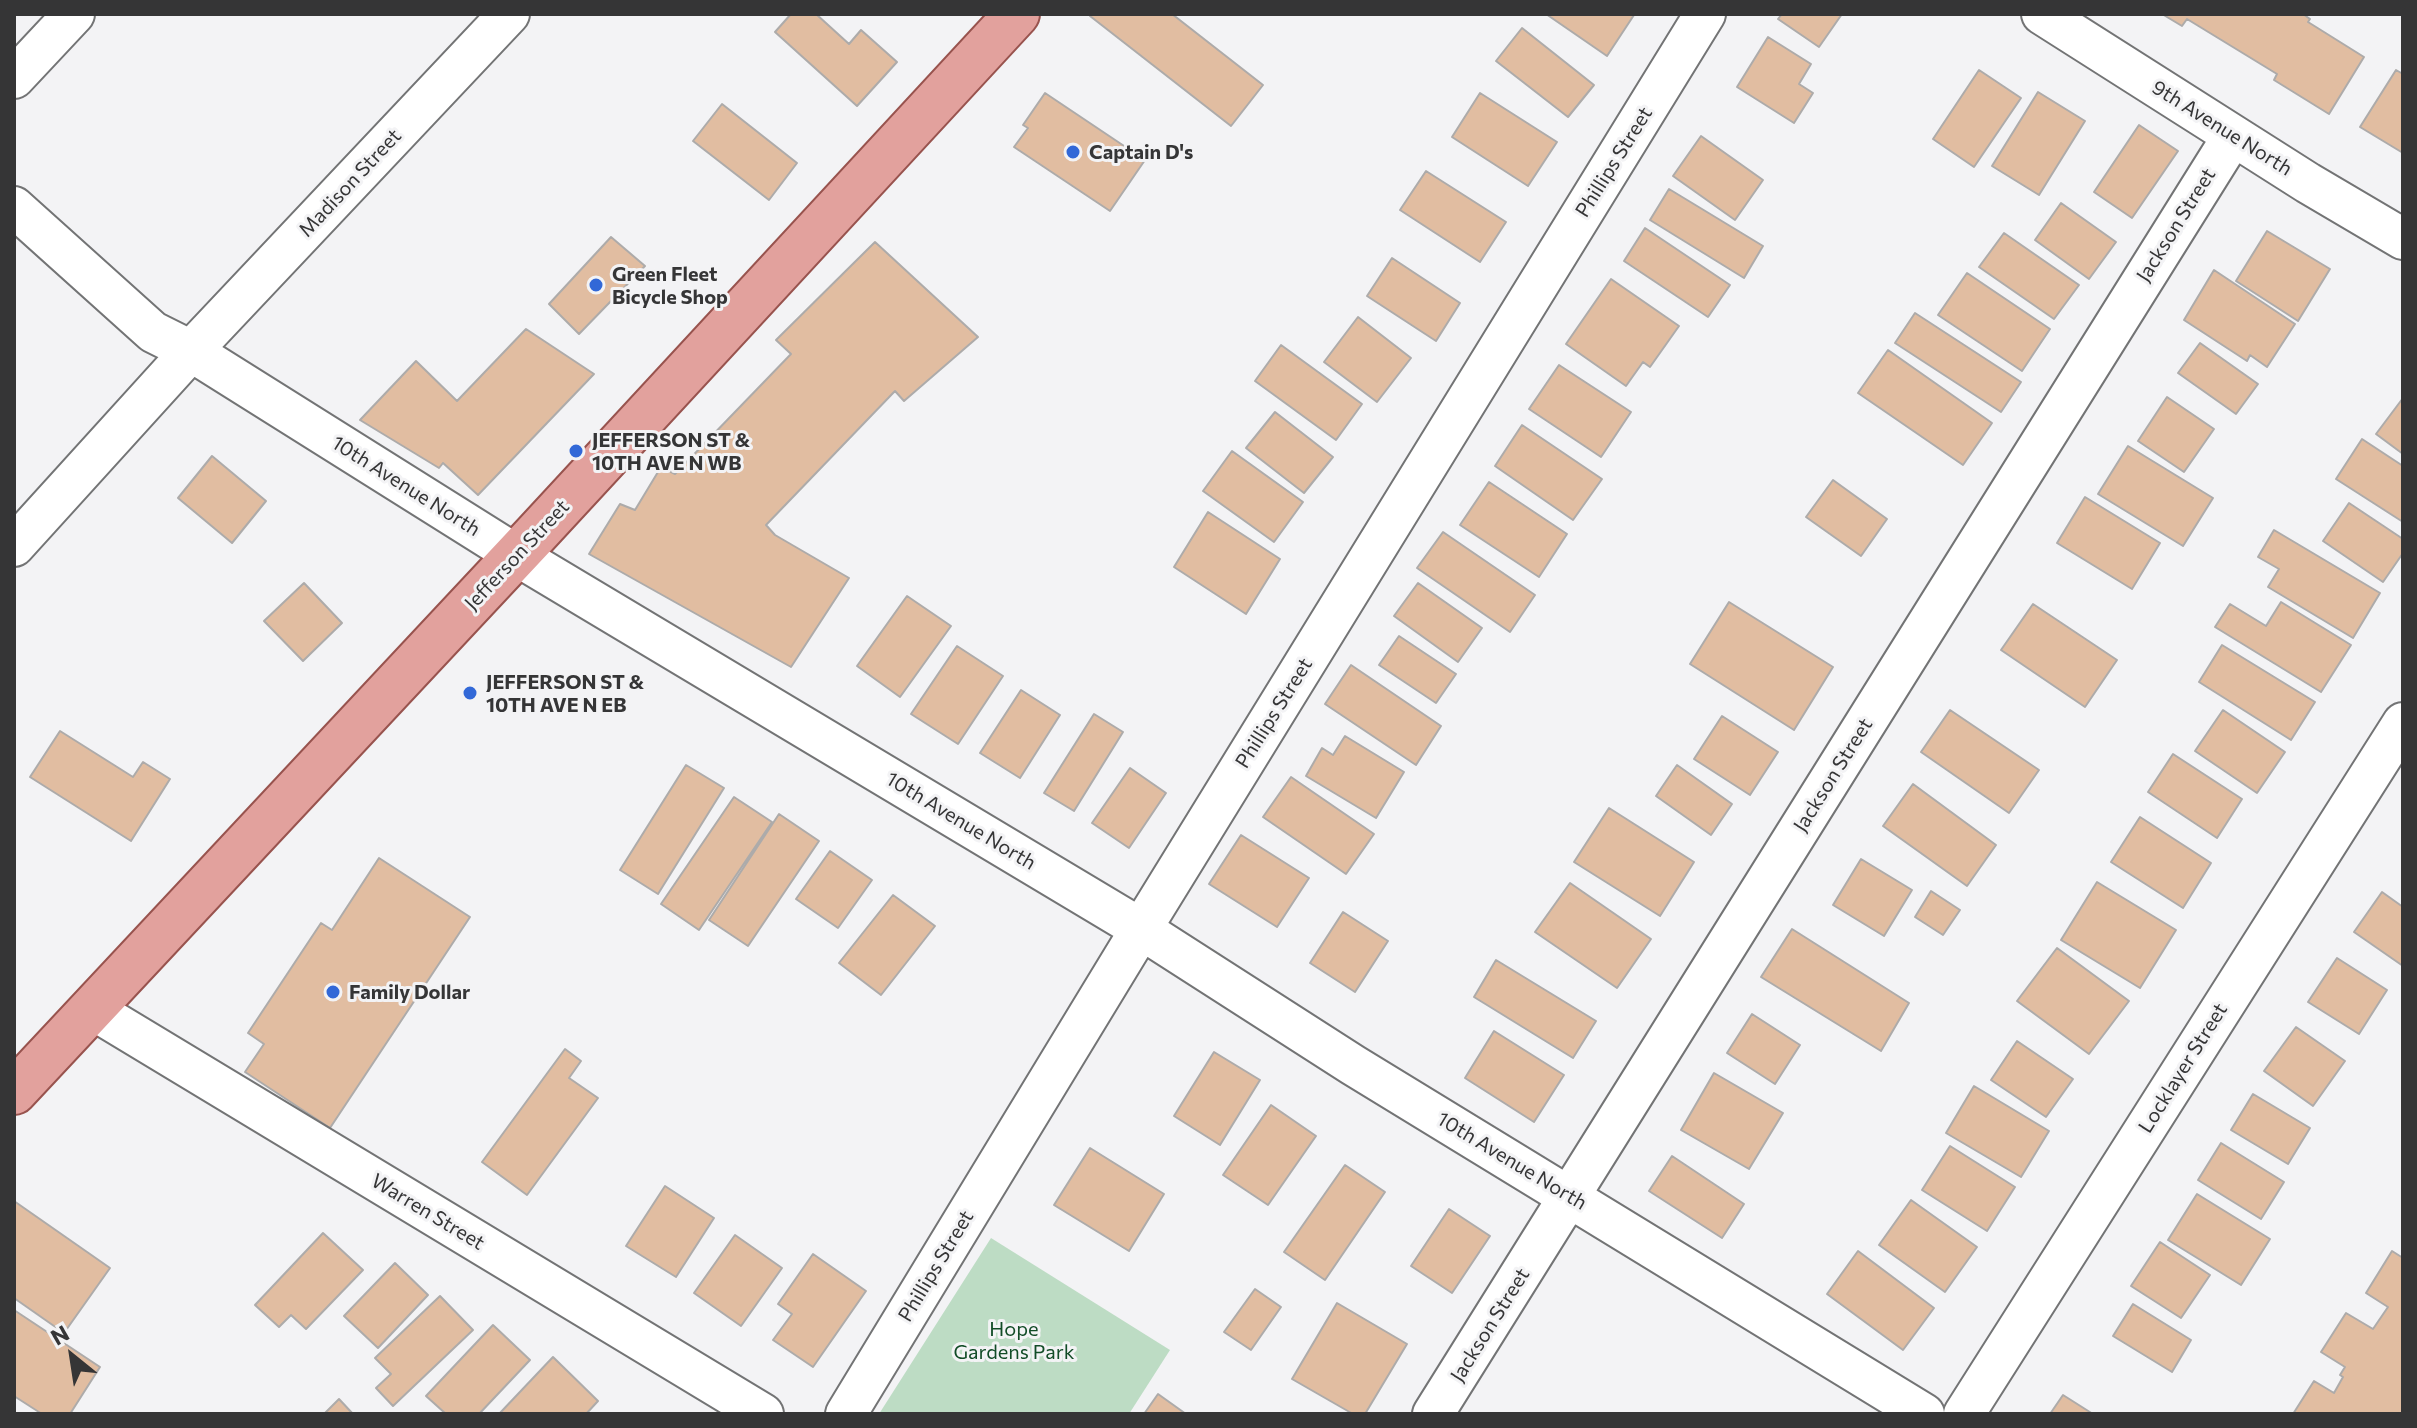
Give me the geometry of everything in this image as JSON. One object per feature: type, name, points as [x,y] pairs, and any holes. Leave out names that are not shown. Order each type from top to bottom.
[{"type":"main road","name":"Jefferson Street","points":[[14,1092],[1017,14]]},
{"type":"street","points":[[14,78],[74,14]]},
{"type":"street","name":"Madison Street","points":[[14,546],[191,351],[509,14]]},
{"type":"street","name":"Phillips Street","points":[[846,1414],[1705,14]]},
{"type":"street","name":"9th Avenue North","points":[[2042,14],[2233,136],[2403,239]]},
{"type":"street","name":"Jackson Street","points":[[1433,1414],[2233,136]]},
{"type":"street","name":"10th Avenue North","points":[[14,207],[153,332],[191,351],[516,555],[1141,929],[1353,1065],[1924,1414]]},
{"type":"street","name":"Locklayer Street","points":[[1964,1414],[2403,723]]},
{"type":"street","name":"Warren Street","points":[[92,1009],[763,1414]]},
{"type":"green space","name":"Hope Gardens Park","points":[[991,1238],[1170,1350],[1129,1414],[879,1414]]},
{"type":"building","points":[[791,14],[816,14],[849,44],[861,30],[897,62],[857,106],[775,32]]},
{"type":"building","points":[[1172,14],[1263,85],[1231,126],[1090,16]]},
{"type":"building","points":[[1546,14],[1633,14],[1634,15],[1607,56]]},
{"type":"building","points":[[1782,14],[1842,14],[1819,47],[1778,19]]},
{"type":"building","points":[[2162,14],[2303,14],[2310,19],[2308,22],[2364,57],[2329,114],[2274,80],[2277,74],[2187,19],[2182,26]]},
{"type":"building","points":[[1522,28],[1594,85],[1568,117],[1496,61]]},
{"type":"building","points":[[1768,37],[1811,64],[1799,84],[1813,93],[1794,123],[1737,87]]},
{"type":"building","points":[[1979,70],[2021,98],[1974,167],[1933,139]]},
{"type":"building","points":[[2396,70],[2403,74],[2403,153],[2360,127]]},
{"type":"building","points":[[2038,92],[2085,121],[2039,195],[1992,166]]},
{"type":"building","points":[[1045,93],[1145,160],[1110,211],[1014,147],[1028,128],[1023,125]]},
{"type":"building","points":[[1480,93],[1557,142],[1528,186],[1452,137]]},
{"type":"building","points":[[722,104],[797,163],[769,200],[693,141]]},
{"type":"building","points":[[2139,125],[2178,151],[2132,218],[2094,192]]},
{"type":"building","points":[[1701,136],[1763,180],[1735,220],[1673,176]]},
{"type":"building","points":[[1426,171],[1506,222],[1480,262],[1400,210]]},
{"type":"building","points":[[1669,189],[1763,246],[1744,278],[1650,220]]},
{"type":"building","points":[[2061,203],[2116,242],[2089,279],[2035,240]]},
{"type":"building","points":[[1645,228],[1730,285],[1708,317],[1624,261]]},
{"type":"building","points":[[2267,231],[2330,269],[2298,321],[2236,281]]},
{"type":"building","points":[[2004,233],[2079,285],[2054,319],[1979,267]]},
{"type":"building","name":"Green Fleet Bicycle Shop","points":[[611,237],[645,266],[579,334],[549,304]]},
{"type":"building","points":[[875,242],[978,337],[904,401],[895,391],[766,525],[775,535],[849,578],[791,667],[589,554],[620,504],[635,510],[661,467],[675,474],[791,354],[776,340]]},
{"type":"building","points":[[1392,258],[1460,303],[1436,341],[1367,296]]},
{"type":"building","points":[[2214,270],[2295,324],[2267,367],[2250,355],[2247,361],[2184,320]]},
{"type":"building","points":[[1967,273],[2050,329],[2022,371],[1938,315]]},
{"type":"building","points":[[1611,279],[1679,326],[1650,367],[1643,362],[1626,386],[1566,344]]},
{"type":"building","points":[[1915,313],[2021,382],[2001,412],[1895,343]]},
{"type":"building","points":[[1358,317],[1411,358],[1377,402],[1324,362]]},
{"type":"building","points":[[526,329],[594,374],[478,495],[443,463],[439,468],[360,420],[416,361],[457,401]]},
{"type":"building","points":[[2200,343],[2258,384],[2236,414],[2178,373]]},
{"type":"building","points":[[1281,345],[1362,404],[1336,440],[1255,381]]},
{"type":"building","points":[[1888,350],[1992,423],[1963,465],[1858,393]]},
{"type":"building","points":[[1559,365],[1631,412],[1601,457],[1529,409]]},
{"type":"building","points":[[2167,397],[2214,429],[2184,472],[2138,441]]},
{"type":"building","points":[[2403,398],[2403,454],[2376,434]]},
{"type":"building","points":[[1275,412],[1333,457],[1304,493],[1246,448]]},
{"type":"building","points":[[1522,425],[1602,479],[1573,520],[1495,466]]},
{"type":"building","points":[[2362,439],[2403,466],[2403,522],[2336,479]]},
{"type":"building","points":[[2128,446],[2213,498],[2183,546],[2098,494]]},
{"type":"building","points":[[1232,451],[1303,502],[1274,542],[1203,491]]},
{"type":"building","points":[[212,456],[266,501],[232,543],[178,498]]},
{"type":"building","points":[[1833,480],[1887,519],[1861,556],[1806,517]]},
{"type":"building","points":[[1489,482],[1567,534],[1539,577],[1460,525]]},
{"type":"building","points":[[2085,497],[2160,543],[2132,589],[2057,543]]},
{"type":"building","points":[[2349,503],[2403,539],[2403,553],[2383,582],[2323,541]]},
{"type":"building","points":[[1208,512],[1280,559],[1246,614],[1174,567]]},
{"type":"building","points":[[2274,530],[2380,593],[2353,638],[2268,587],[2279,569],[2258,557]]},
{"type":"building","points":[[1443,532],[1535,595],[1510,632],[1417,568]]},
{"type":"building","points":[[304,583],[342,623],[303,661],[264,621]]},
{"type":"building","points":[[1418,583],[1482,628],[1458,662],[1394,616]]},
{"type":"building","points":[[907,596],[951,626],[900,697],[857,666]]},
{"type":"building","points":[[1729,602],[1833,667],[1794,730],[1690,664]]},
{"type":"building","points":[[2281,602],[2351,645],[2321,692],[2215,627],[2230,604],[2266,626]]},
{"type":"building","points":[[2033,604],[2117,660],[2085,707],[2001,650]]},
{"type":"building","points":[[1399,636],[1456,674],[1436,703],[1379,665]]},
{"type":"building","points":[[2222,645],[2315,702],[2291,740],[2199,682]]},
{"type":"building","points":[[957,646],[1003,676],[958,744],[911,714]]},
{"type":"building","points":[[1351,665],[1441,726],[1416,765],[1325,704]]},
{"type":"building","points":[[1021,690],[1060,715],[1020,778],[980,753]]},
{"type":"building","points":[[1950,710],[2039,770],[2009,813],[1921,752]]},
{"type":"building","points":[[2223,710],[2285,752],[2257,793],[2195,751]]},
{"type":"building","points":[[1094,714],[1123,732],[1074,811],[1044,793]]},
{"type":"building","points":[[1722,716],[1778,752],[1750,795],[1694,759]]},
{"type":"building","points":[[60,731],[133,777],[143,762],[170,779],[131,841],[30,777]]},
{"type":"building","points":[[1345,736],[1404,772],[1376,818],[1306,776],[1322,748],[1333,755]]},
{"type":"building","points":[[2173,754],[2242,799],[2217,838],[2148,792]]},
{"type":"building","points":[[686,765],[724,788],[658,894],[620,870]]},
{"type":"building","points":[[1677,765],[1732,804],[1711,835],[1656,796]]},
{"type":"building","points":[[1130,768],[1166,793],[1129,848],[1092,823]]},
{"type":"building","points":[[1291,777],[1374,834],[1346,874],[1263,817]]},
{"type":"building","points":[[1913,784],[1996,845],[1967,886],[1883,826]]},
{"type":"building","points":[[734,797],[772,822],[699,930],[661,904]]},
{"type":"building","points":[[1609,808],[1694,862],[1660,916],[1574,862]]},
{"type":"building","points":[[779,814],[819,841],[748,946],[709,920]]},
{"type":"building","points":[[2140,817],[2211,863],[2183,908],[2111,862]]},
{"type":"building","points":[[1241,835],[1309,878],[1277,927],[1209,884]]},
{"type":"building","points":[[830,851],[872,880],[838,928],[796,899]]},
{"type":"building","points":[[379,858],[470,917],[330,1128],[245,1072],[264,1044],[248,1033],[321,923],[332,930]]},
{"type":"building","points":[[1861,859],[1912,890],[1884,936],[1833,905]]},
{"type":"building","points":[[2097,882],[2176,930],[2140,988],[2061,940]]},
{"type":"building","points":[[1570,883],[1651,939],[1617,988],[1535,932]]},
{"type":"building","points":[[1931,891],[1960,910],[1943,935],[1915,917]]},
{"type":"building","points":[[2382,892],[2403,907],[2403,966],[2354,932]]},
{"type":"building","points":[[893,895],[935,926],[881,995],[839,963]]},
{"type":"building","points":[[1343,912],[1388,941],[1355,992],[1310,963]]},
{"type":"building","points":[[1792,929],[1909,1003],[1881,1051],[1761,977]]},
{"type":"building","points":[[2057,948],[2129,1001],[2089,1054],[2017,1001]]},
{"type":"building","points":[[2337,958],[2387,990],[2359,1034],[2308,1002]]},
{"type":"building","points":[[1496,960],[1596,1021],[1573,1058],[1474,997]]},
{"type":"building","points":[[1752,1014],[1800,1045],[1775,1084],[1727,1053]]},
{"type":"building","points":[[2296,1027],[2345,1061],[2313,1106],[2264,1071]]},
{"type":"building","points":[[1494,1031],[1564,1075],[1534,1122],[1465,1078]]},
{"type":"building","points":[[2017,1041],[2073,1079],[2046,1117],[1991,1080]]},
{"type":"building","points":[[565,1049],[581,1061],[569,1078],[598,1098],[527,1195],[482,1162]]},
{"type":"building","points":[[1214,1052],[1260,1080],[1220,1145],[1174,1116]]},
{"type":"building","points":[[1714,1073],[1783,1113],[1749,1169],[1681,1130]]},
{"type":"building","points":[[1974,1086],[2049,1131],[2021,1177],[1946,1133]]},
{"type":"building","points":[[2253,1094],[2310,1128],[2288,1164],[2231,1130]]},
{"type":"building","points":[[1271,1105],[1316,1136],[1268,1205],[1223,1175]]},
{"type":"building","points":[[2221,1143],[2284,1182],[2261,1219],[2198,1180]]},
{"type":"building","points":[[1950,1146],[2015,1187],[1987,1231],[1922,1190]]},
{"type":"building","points":[[1090,1148],[1164,1194],[1129,1251],[1054,1205]]},
{"type":"building","points":[[1672,1156],[1744,1204],[1722,1238],[1649,1191]]},
{"type":"building","points":[[1345,1165],[1385,1192],[1325,1280],[1284,1252]]},
{"type":"building","points":[[665,1186],[714,1218],[676,1277],[626,1246]]},
{"type":"building","points":[[2197,1194],[2270,1239],[2241,1285],[2168,1240]]},
{"type":"building","points":[[1911,1200],[1977,1247],[1945,1292],[1879,1245]]},
{"type":"building","points":[[14,1201],[110,1268],[64,1333],[14,1298]]},
{"type":"building","points":[[1449,1209],[1490,1236],[1452,1293],[1411,1266]]},
{"type":"building","points":[[323,1233],[363,1270],[306,1329],[291,1315],[279,1327],[255,1305]]},
{"type":"building","points":[[735,1235],[782,1268],[741,1326],[694,1293]]},
{"type":"building","points":[[2160,1242],[2210,1275],[2181,1318],[2131,1286]]},
{"type":"building","points":[[1858,1251],[1934,1308],[1903,1350],[1827,1294]]},
{"type":"building","points":[[2392,1251],[2403,1258],[2403,1414],[2293,1414],[2314,1381],[2334,1393],[2343,1377],[2340,1375],[2345,1367],[2321,1352],[2346,1313],[2373,1329],[2388,1307],[2366,1293]]},
{"type":"building","points":[[813,1254],[866,1291],[813,1367],[773,1340],[792,1314],[778,1304]]},
{"type":"building","points":[[395,1263],[428,1295],[378,1348],[344,1316]]},
{"type":"building","points":[[1255,1289],[1281,1307],[1251,1350],[1224,1332]]},
{"type":"building","points":[[440,1296],[473,1330],[393,1406],[376,1388],[391,1374],[375,1358]]},
{"type":"building","points":[[1337,1303],[1407,1344],[1365,1414],[1353,1414],[1292,1379]]},
{"type":"building","points":[[2133,1304],[2191,1340],[2172,1372],[2113,1336]]},
{"type":"building","points":[[14,1310],[100,1367],[70,1414],[42,1414],[14,1396]]},
{"type":"building","points":[[493,1325],[530,1360],[479,1414],[446,1414],[426,1396]]},
{"type":"building","points":[[553,1357],[598,1401],[586,1414],[499,1414]]},
{"type":"building","points":[[1158,1394],[1186,1414],[1144,1414]]},
{"type":"building","points":[[2063,1395],[2093,1414],[2050,1414]]},
{"type":"building","points":[[339,1399],[353,1414],[324,1414]]},
{"type":"place","name":"Captain D's","points":[[1073,152]]},
{"type":"place","name":"Green Fleet Bicycle Shop","points":[[596,285]]},
{"type":"place","name":"JEFFERSON ST & 10TH AVE N WB","points":[[576,451]]},
{"type":"place","name":"JEFFERSON ST & 10TH AVE N EB","points":[[470,693]]},
{"type":"place","name":"Family Dollar","points":[[333,992]]}]
